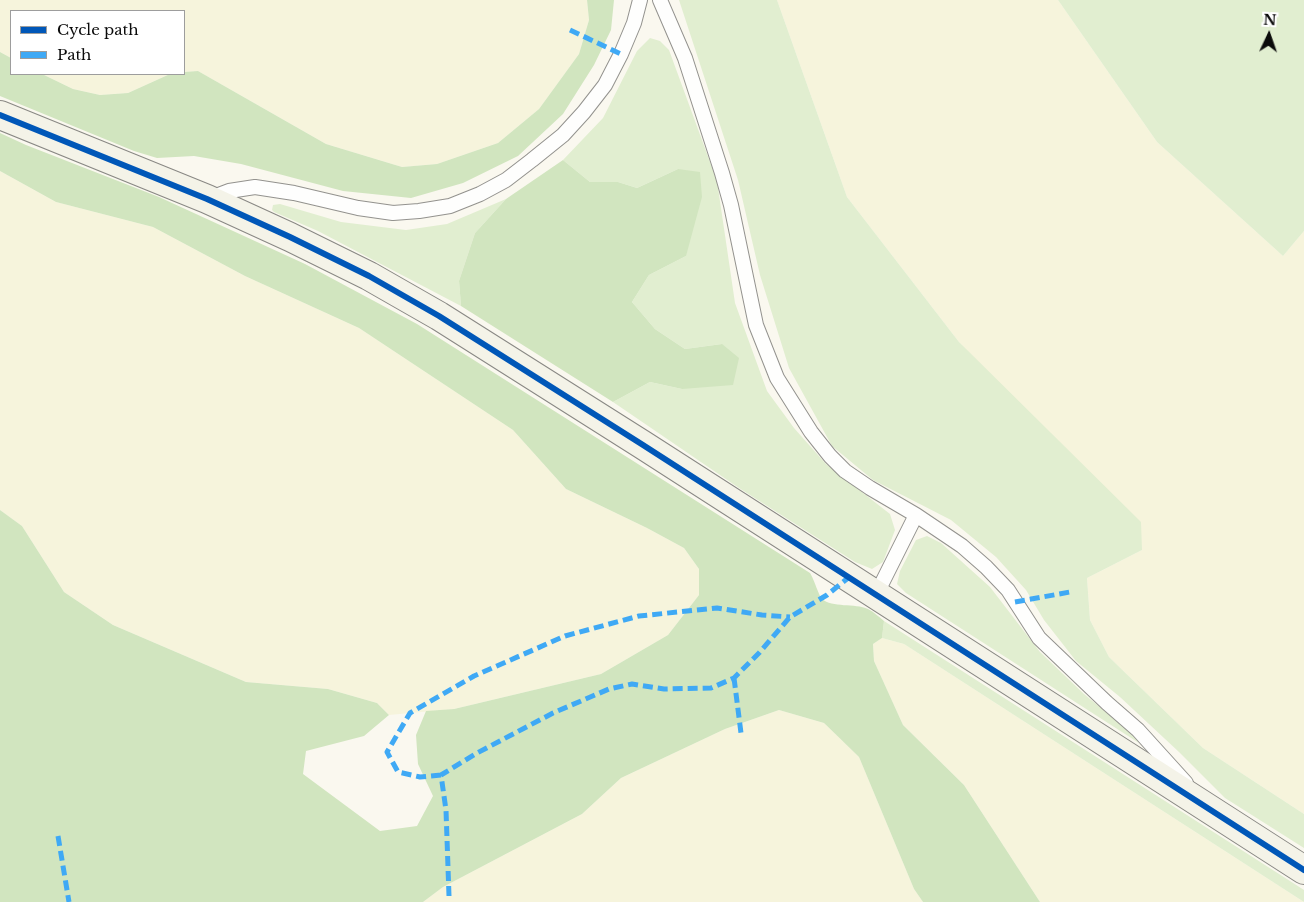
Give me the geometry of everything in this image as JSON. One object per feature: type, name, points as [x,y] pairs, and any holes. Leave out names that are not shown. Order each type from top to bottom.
[{"type":"main road","points":[[0,115],[207,199],[290,237],[360,272],[439,316],[1304,870]]},
{"type":"lane","points":[[207,199],[229,191],[255,187],[294,193],[358,208],[393,213],[450,206],[480,194],[506,180],[563,136],[584,112],[605,85],[621,54],[634,23],[640,0]]},
{"type":"lane","points":[[660,0],[685,58],[722,172],[731,205],[756,325],[777,378],[811,432],[845,471],[962,546],[986,567],[1008,590],[1039,638],[1138,730],[1208,808]]},
{"type":"lane","points":[[876,595],[916,515]]},
{"type":"shaded area","points":[[0,0],[587,0],[589,20],[579,54],[539,109],[498,143],[437,164],[402,167],[326,144],[198,71],[185,72],[185,10],[10,10],[10,57],[0,52]]},
{"type":"shaded area","points":[[777,0],[1058,0],[1157,142],[1283,256],[1304,231],[1304,814],[1203,748],[1109,657],[1090,620],[1087,578],[1142,550],[959,342],[847,197]]},
{"type":"shaded area","points":[[44,75],[168,75],[128,93],[100,95],[73,89]]},
{"type":"shaded area","points":[[0,171],[56,202],[153,227],[245,276],[359,328],[513,430],[566,489],[684,548],[699,569],[699,595],[668,635],[601,674],[454,709],[389,715],[377,703],[328,689],[246,682],[113,625],[64,592],[22,526],[0,510]]},
{"type":"shaded area","points":[[882,638],[904,644],[1304,902],[1040,902],[964,785],[903,725],[874,661],[873,644]]},
{"type":"shaded area","points":[[779,710],[824,723],[859,757],[914,889],[923,902],[423,902],[443,887],[582,814],[621,778],[725,729]]},
{"type":"green space","points":[[587,0],[614,0],[611,30],[594,65],[563,114],[518,156],[463,183],[411,198],[343,191],[241,164],[194,156],[157,158],[134,151],[0,96],[0,52],[10,57],[10,75],[44,75],[73,89],[100,95],[128,93],[168,75],[185,75],[185,72],[198,71],[326,144],[402,167],[437,164],[498,143],[539,109],[579,54],[589,20]]},
{"type":"green space","points":[[679,0],[777,0],[847,197],[959,342],[1141,522],[1142,550],[1087,578],[1090,620],[1109,657],[1203,748],[1304,814],[1304,848],[1225,798],[1120,697],[1076,661],[1044,620],[1026,590],[996,557],[951,520],[873,480],[832,446],[789,368],[760,275],[738,180]]},
{"type":"green space","points":[[1058,0],[1304,0],[1304,231],[1283,256],[1157,142]]},
{"type":"green space","points":[[650,38],[660,41],[669,50],[717,181],[735,303],[767,391],[794,428],[826,464],[890,514],[895,530],[883,562],[872,569],[855,562],[739,488],[613,402],[650,382],[682,389],[722,344],[685,349],[655,329],[632,302],[649,275],[686,256],[678,169],[637,188],[618,182],[590,182],[563,160],[603,118],[637,51]]},
{"type":"green space","points":[[0,133],[159,197],[305,264],[417,324],[810,573],[822,599],[826,602],[863,607],[874,613],[884,621],[882,638],[873,644],[874,661],[903,725],[964,785],[1040,902],[923,902],[914,889],[859,757],[824,723],[779,710],[725,729],[621,778],[582,814],[443,887],[423,902],[0,902],[0,510],[22,526],[64,592],[113,625],[246,682],[328,689],[377,703],[389,715],[364,736],[306,751],[303,774],[380,831],[417,826],[433,796],[418,764],[416,735],[426,711],[454,709],[601,674],[668,635],[699,595],[699,569],[684,548],[566,489],[513,430],[359,328],[245,276],[153,227],[56,202],[0,171]]},
{"type":"green space","points":[[563,160],[590,182],[618,182],[637,188],[678,169],[700,172],[702,197],[686,256],[649,275],[632,302],[655,329],[685,349],[722,344],[739,358],[733,385],[682,389],[650,382],[613,402],[461,306],[459,281],[475,233],[506,199]]},
{"type":"green space","points":[[506,199],[475,233],[459,281],[461,306],[318,231],[272,210],[273,205],[280,204],[341,222],[406,230],[447,224]]},
{"type":"green space","points":[[927,536],[941,543],[990,587],[1040,652],[1084,694],[1131,733],[1139,743],[906,593],[897,584],[900,571],[916,540]]},
{"type":"green space","points":[[884,621],[1304,890],[1304,902],[904,644],[882,638]]},
{"type":"marked path","points":[[570,30],[621,54]]},
{"type":"marked path","points":[[449,896],[446,810],[441,775],[477,753],[553,713],[609,689],[632,684],[664,689],[711,688],[734,678],[759,653],[790,617],[827,595],[848,578]]},
{"type":"marked path","points":[[1015,602],[1070,592]]},
{"type":"marked path","points":[[441,775],[420,777],[398,772],[387,752],[410,713],[474,676],[565,636],[639,616],[717,608],[790,617]]},
{"type":"marked path","points":[[734,678],[741,733]]},
{"type":"marked path","points":[[58,836],[69,902]]},
{"type":"cycle path","points":[[0,115],[207,199],[290,237],[369,276],[439,316],[1304,870]]}]
